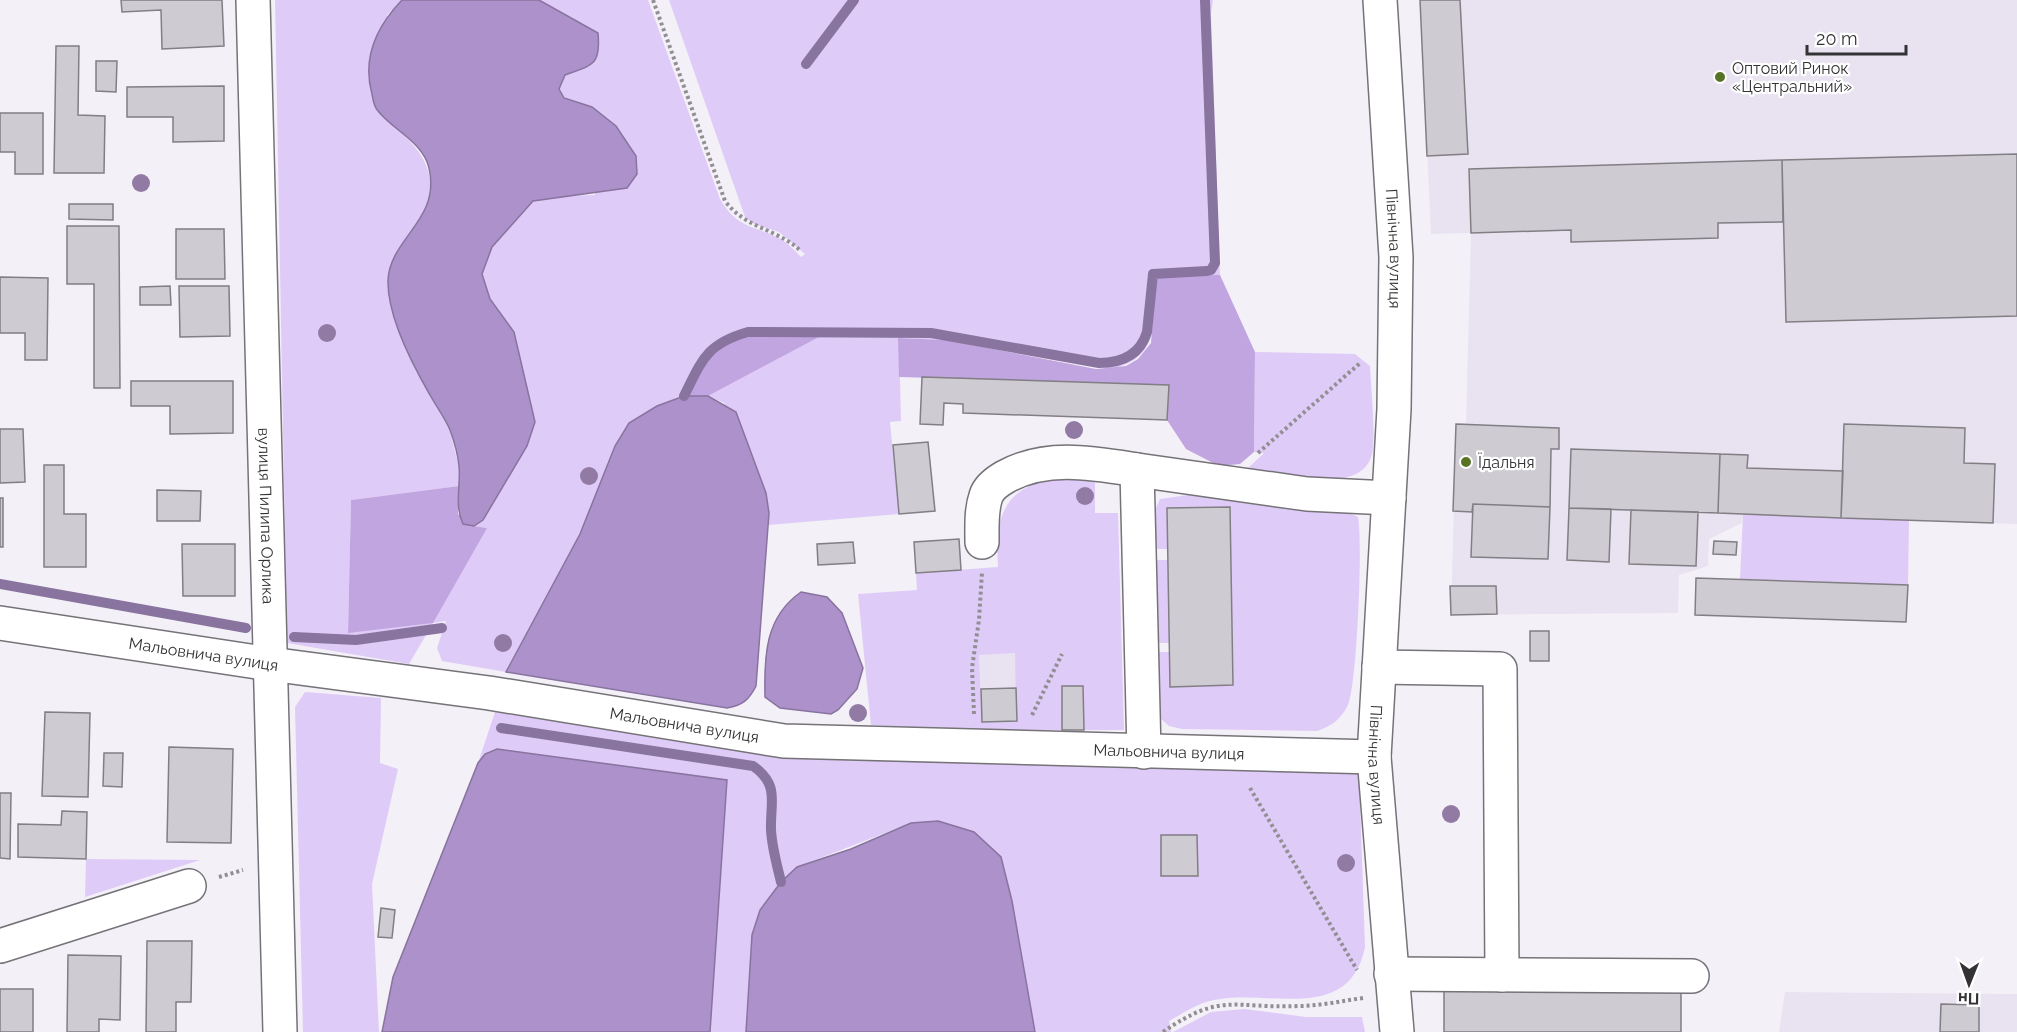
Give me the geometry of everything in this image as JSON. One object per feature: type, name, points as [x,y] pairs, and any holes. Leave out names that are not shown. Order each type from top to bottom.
[{"type":"street","name":"вулиця Пилипа Орлика","points":[[254,0],[280,1032]]},
{"type":"street","name":"Північна вулиця","points":[[1380,0],[1396,257],[1389,498],[1374,757],[1386,988],[1397,1032]]},
{"type":"street","points":[[982,542],[982,515],[987,494],[997,482],[1012,473],[1037,465],[1060,462],[1332,496],[1389,498]]},
{"type":"street","points":[[1137,470],[1144,752]]},
{"type":"street","name":"Мальовнича вулиця","points":[[0,623],[270,664],[489,693],[774,740],[819,744],[1374,757]]},
{"type":"street","points":[[1379,667],[1500,669],[1502,975]]},
{"type":"street","points":[[0,946],[189,886]]},
{"type":"street","points":[[1386,988],[1502,975],[1692,976]]},
{"type":"path","points":[[653,0],[725,201],[736,216],[778,234],[801,251]]},
{"type":"path","points":[[1226,482],[1357,365],[1373,356],[1395,351]]},
{"type":"path","points":[[976,748],[972,668],[981,600],[982,542]]},
{"type":"path","points":[[1016,748],[1062,654]]},
{"type":"path","points":[[1163,1032],[1191,1013],[1218,1004],[1300,1006],[1386,988],[1230,754]]},
{"type":"path","points":[[189,886],[275,860]]},
{"type":"shaded area","points":[[275,0],[402,0],[387,15],[390,123],[409,140],[421,156],[428,171],[430,186],[420,218],[395,255],[405,346],[449,429],[459,466],[459,486],[351,500],[348,632],[487,528],[474,526],[483,520],[527,446],[535,422],[514,332],[490,299],[482,274],[492,247],[533,201],[553,196],[595,195],[592,107],[564,98],[559,89],[565,75],[592,65],[598,33],[539,0],[648,0],[720,199],[739,221],[779,238],[801,257],[805,254],[779,232],[754,224],[745,217],[669,0],[1213,0],[1211,13],[1220,275],[1160,275],[1155,321],[1147,346],[1139,356],[1127,364],[1111,369],[947,340],[899,338],[901,421],[890,422],[899,514],[769,525],[769,513],[724,403],[708,396],[819,337],[793,335],[751,337],[725,345],[705,361],[687,396],[657,406],[629,423],[615,446],[580,534],[506,672],[442,661],[437,648],[446,621],[433,623],[409,664],[287,643]]},
{"type":"shaded area","points":[[402,0],[539,0],[598,33],[599,44],[596,58],[589,66],[565,75],[559,89],[564,98],[592,107],[616,126],[636,156],[637,174],[627,188],[533,201],[492,247],[482,274],[490,299],[514,332],[535,422],[527,446],[483,520],[474,526],[463,524],[460,517],[459,466],[450,430],[423,383],[402,339],[389,294],[388,280],[391,265],[422,215],[428,202],[431,186],[426,159],[421,151],[377,109],[369,81],[374,43],[385,21]]},
{"type":"shaded area","points":[[1420,0],[2017,0],[2017,524],[1743,514],[1742,523],[1709,539],[1708,566],[1679,575],[1678,613],[1451,615],[1456,424],[1466,423],[1471,233],[1431,234]]},
{"type":"shaded area","points":[[1160,275],[1220,275],[1255,352],[1254,452],[1240,464],[1219,466],[1186,449],[1167,420],[1168,385],[899,377],[898,338],[947,340],[1096,369],[1126,366],[1138,359],[1151,343],[1156,281]]},
{"type":"shaded area","points":[[763,335],[821,336],[708,396],[687,396],[711,355],[722,346],[748,337]]},
{"type":"shaded area","points":[[1255,352],[1355,354],[1370,366],[1373,446],[1372,454],[1365,467],[1352,476],[1335,480],[1296,479],[1245,471],[1264,453],[1254,452]]},
{"type":"shaded area","points":[[684,396],[708,396],[736,412],[766,493],[769,513],[756,686],[753,691],[741,703],[727,708],[506,672],[580,534],[615,446],[629,423],[657,406]]},
{"type":"shaded area","points":[[1055,479],[1095,479],[1095,513],[1118,513],[1124,730],[1084,730],[1083,686],[1062,686],[1062,730],[982,731],[871,725],[858,594],[917,590],[916,573],[998,567],[998,534],[1006,508],[1023,489]],"holes":[[[1015,653],[1016,721],[982,722],[979,655]]]},
{"type":"shaded area","points":[[459,486],[458,514],[474,526],[487,528],[433,623],[348,633],[351,500]]},
{"type":"shaded area","points":[[1202,493],[1350,513],[1358,517],[1360,553],[1358,612],[1351,692],[1348,705],[1342,714],[1327,727],[1317,731],[1182,729],[1169,726],[1161,719],[1157,652],[1169,652],[1170,687],[1233,685],[1230,508],[1167,508],[1167,549],[1155,549],[1155,510],[1160,499]]},
{"type":"shaded area","points":[[1743,514],[1909,520],[1908,585],[1740,579]]},
{"type":"shaded area","points":[[1155,560],[1168,560],[1169,643],[1157,643]]},
{"type":"shaded area","points":[[801,592],[827,597],[842,613],[863,668],[857,689],[838,710],[831,714],[780,708],[765,697],[766,652],[769,638],[780,613]]},
{"type":"shaded area","points":[[1015,653],[1017,721],[982,721],[979,654]]},
{"type":"shaded area","points":[[305,692],[381,698],[380,763],[398,769],[372,884],[379,1032],[303,1032],[295,707]]},
{"type":"shaded area","points":[[495,712],[742,748],[1359,773],[1365,947],[1357,970],[1344,986],[1327,994],[1307,998],[1213,1000],[1193,1007],[1169,1021],[1171,1032],[1035,1032],[1012,901],[938,821],[911,823],[797,867],[752,935],[746,1032],[710,1032],[727,780],[485,754],[478,763]]},
{"type":"shaded area","points":[[497,749],[727,780],[710,1032],[382,1032],[393,977],[478,763],[485,754]]},
{"type":"shaded area","points":[[938,821],[974,832],[1001,857],[1012,901],[1035,1032],[746,1032],[752,935],[760,910],[781,882],[797,867],[851,849],[911,823]]},
{"type":"shaded area","points":[[86,859],[200,860],[85,897]]},
{"type":"shaded area","points":[[1785,992],[2017,994],[2017,1032],[1779,1032]]},
{"type":"shaded area","points":[[1244,1009],[1306,1017],[1362,1017],[1365,1032],[1173,1032],[1211,1012]]},
{"type":"building","points":[[121,0],[222,0],[224,46],[162,49],[161,10],[122,12]]},
{"type":"building","points":[[1420,0],[1460,0],[1468,154],[1427,156]]},
{"type":"building","points":[[56,46],[79,46],[78,115],[105,116],[104,173],[54,173]]},
{"type":"building","points":[[96,61],[117,61],[116,92],[96,91]]},
{"type":"building","points":[[224,86],[224,141],[173,142],[173,117],[127,117],[127,87]]},
{"type":"building","points":[[0,113],[43,113],[43,174],[15,174],[15,152],[0,152]]},
{"type":"building","points":[[2017,154],[2017,316],[1786,322],[1782,160]]},
{"type":"building","points":[[1782,160],[1783,222],[1718,223],[1718,238],[1571,242],[1571,230],[1471,233],[1469,169]]},
{"type":"building","points":[[69,204],[113,204],[113,220],[69,219]]},
{"type":"building","points":[[67,226],[119,226],[120,388],[94,388],[94,284],[67,284]]},
{"type":"building","points":[[176,229],[224,229],[225,279],[176,279]]},
{"type":"building","points":[[0,277],[48,278],[47,360],[25,360],[25,333],[0,333]]},
{"type":"building","points":[[170,286],[171,305],[140,305],[140,287]]},
{"type":"building","points":[[179,286],[229,286],[230,336],[180,337]]},
{"type":"building","points":[[922,377],[1169,385],[1167,420],[963,413],[963,404],[944,403],[943,425],[920,424]]},
{"type":"building","points":[[131,381],[233,381],[233,433],[170,434],[170,406],[131,406]]},
{"type":"building","points":[[1456,424],[1559,428],[1559,449],[1551,449],[1550,507],[1473,504],[1472,512],[1453,511]]},
{"type":"building","points":[[1844,424],[1965,428],[1964,463],[1995,464],[1993,523],[1841,518]]},
{"type":"building","points":[[0,429],[23,429],[25,482],[0,483]]},
{"type":"building","points":[[928,442],[935,511],[899,514],[893,445]]},
{"type":"building","points":[[1571,449],[1720,454],[1718,513],[1569,508]]},
{"type":"building","points":[[1720,454],[1748,455],[1747,468],[1843,471],[1841,518],[1718,513]]},
{"type":"building","points":[[44,465],[64,465],[64,514],[86,514],[86,567],[44,567]]},
{"type":"building","points":[[157,490],[201,491],[200,521],[157,521]]},
{"type":"building","points":[[0,498],[3,498],[3,547],[0,547]]},
{"type":"building","points":[[1473,504],[1550,507],[1548,559],[1471,557]]},
{"type":"building","points":[[1230,507],[1233,685],[1170,687],[1167,508]]},
{"type":"building","points":[[1569,508],[1611,509],[1609,562],[1567,560]]},
{"type":"building","points":[[1631,510],[1698,512],[1696,566],[1629,564]]},
{"type":"building","points":[[959,539],[961,570],[916,573],[914,542]]},
{"type":"building","points":[[1714,541],[1737,542],[1736,555],[1713,554]]},
{"type":"building","points":[[853,542],[855,563],[818,565],[817,544]]},
{"type":"building","points":[[182,544],[235,544],[235,596],[183,596]]},
{"type":"building","points":[[1696,578],[1908,585],[1906,622],[1695,615]]},
{"type":"building","points":[[1450,586],[1496,586],[1497,614],[1451,615]]},
{"type":"building","points":[[1530,631],[1549,631],[1549,661],[1530,661]]},
{"type":"building","points":[[1062,686],[1083,686],[1084,730],[1062,730]]},
{"type":"building","points":[[1016,688],[1017,721],[982,722],[981,689]]},
{"type":"building","points":[[45,712],[90,713],[88,797],[42,796]]},
{"type":"building","points":[[169,747],[233,749],[231,843],[167,842]]},
{"type":"building","points":[[104,753],[123,753],[122,787],[103,786]]},
{"type":"building","points":[[0,793],[11,793],[10,859],[0,858]]},
{"type":"building","points":[[62,811],[87,812],[86,859],[18,857],[18,824],[61,825]]},
{"type":"building","points":[[1161,835],[1197,835],[1198,876],[1161,876]]},
{"type":"building","points":[[381,908],[395,910],[392,938],[378,937]]},
{"type":"building","points":[[147,941],[192,941],[191,1002],[176,1002],[176,1032],[146,1032]]},
{"type":"building","points":[[68,955],[121,956],[120,1020],[99,1019],[99,1032],[67,1032]]},
{"type":"building","points":[[0,989],[33,989],[33,1032],[0,1032]]},
{"type":"building","points":[[1444,991],[1681,992],[1681,1032],[1444,1032]]},
{"type":"building","points":[[1941,1004],[1979,1005],[1979,1032],[1940,1032]]},
{"type":"waterway","points":[[806,64],[854,0]]},
{"type":"waterway","points":[[684,396],[707,355],[723,342],[748,332],[931,333],[1099,363],[1122,359],[1135,352],[1147,332],[1153,274],[1207,271],[1211,270],[1215,263],[1205,0]]},
{"type":"waterway","points":[[0,584],[246,628]]},
{"type":"waterway","points":[[294,637],[356,640],[442,628]]},
{"type":"waterway","points":[[501,728],[753,766],[767,780],[772,795],[772,837],[781,882]]},
{"type":"place","name":"Оптовий Ринок «Центральний»","points":[[1720,77]]},
{"type":"place","name":"Їдальня","points":[[1466,462]]}]
